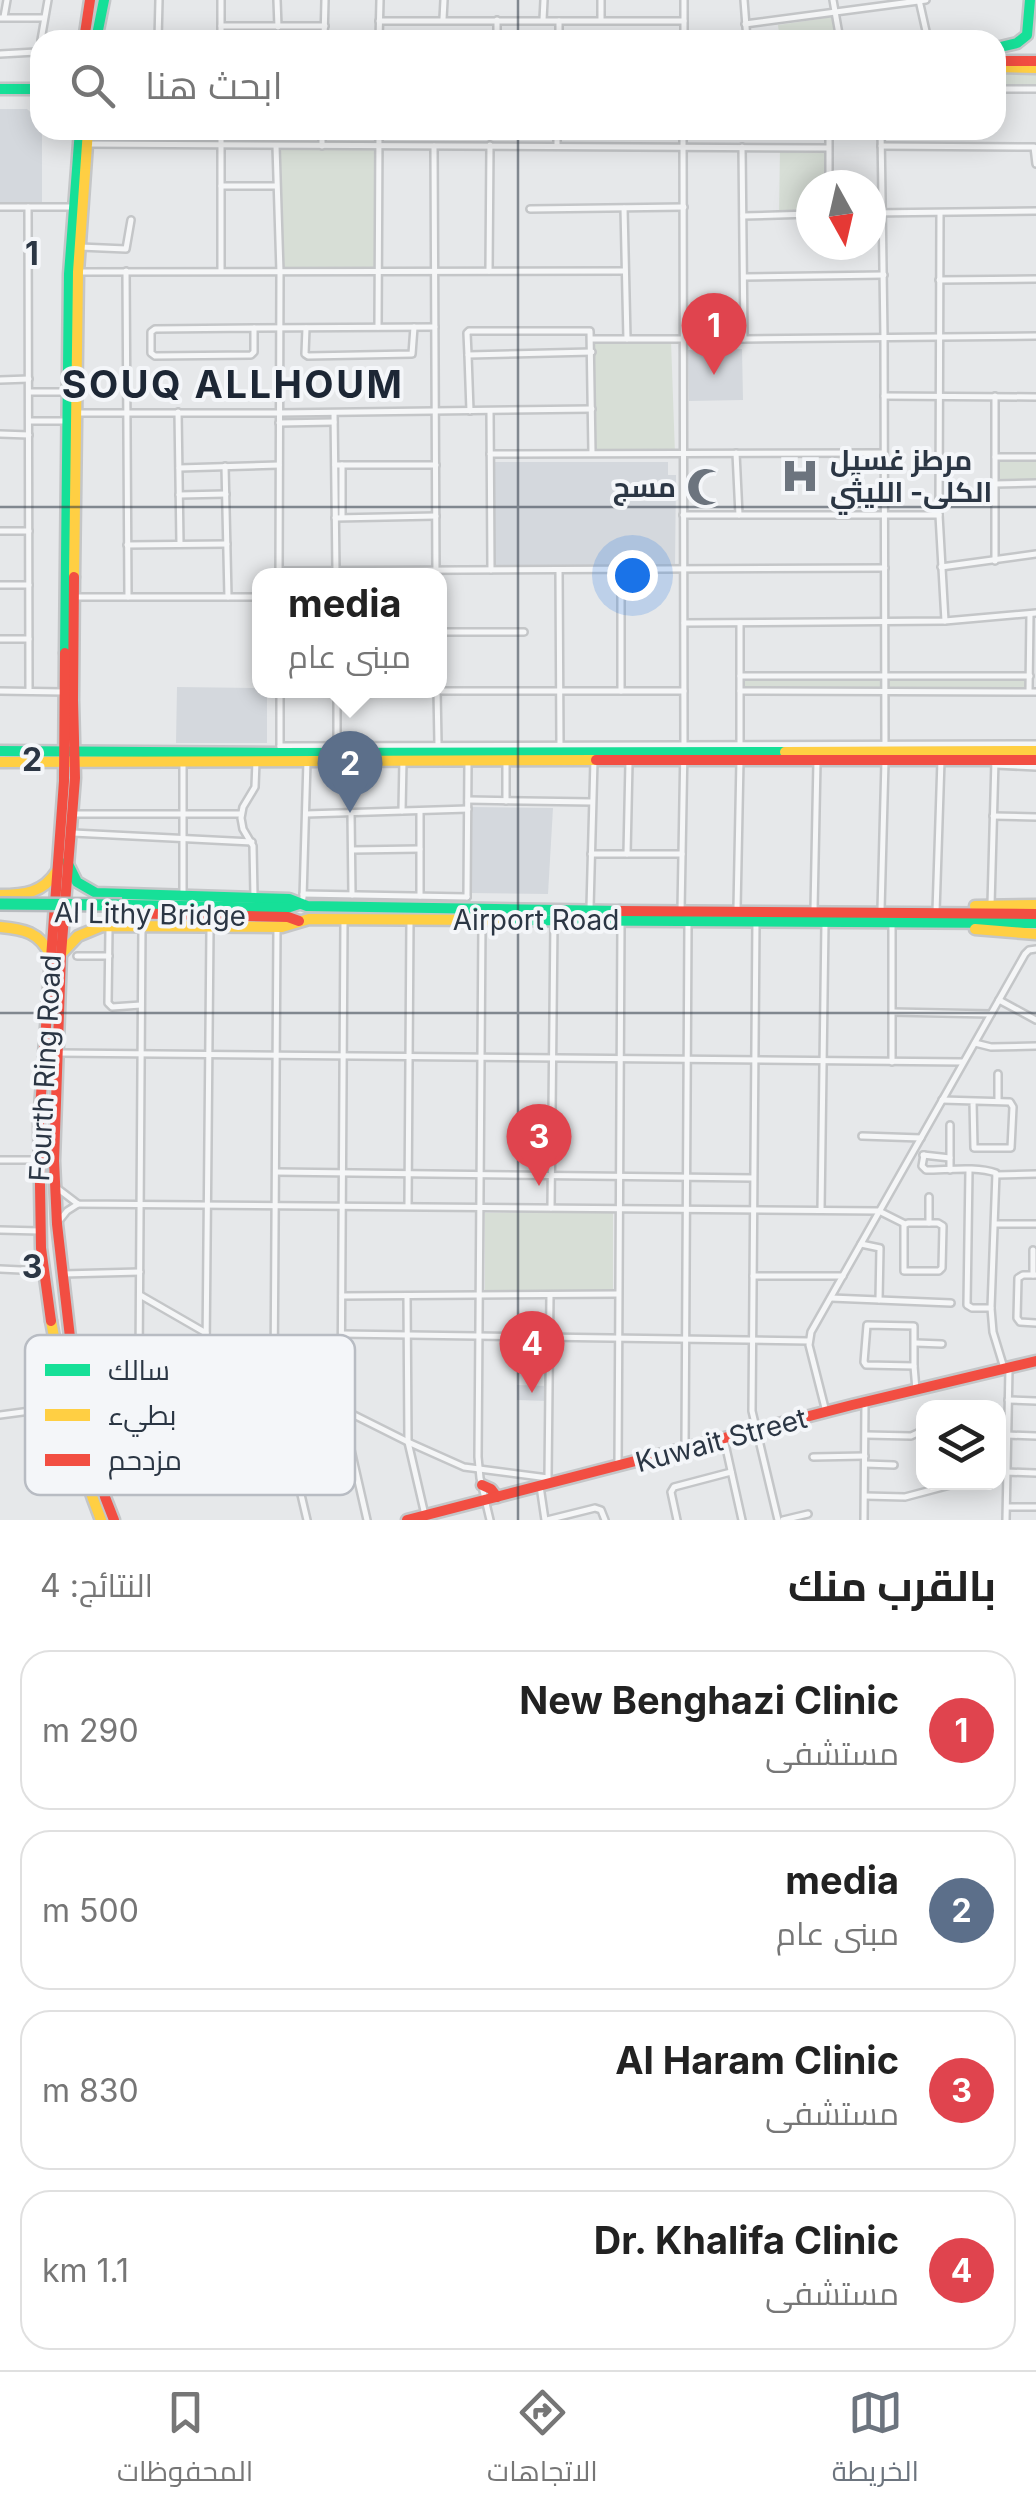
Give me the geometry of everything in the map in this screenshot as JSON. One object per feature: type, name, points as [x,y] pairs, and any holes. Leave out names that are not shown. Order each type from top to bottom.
[{"type":"main road","points":[[86,30],[90,0]]},
{"type":"main road","points":[[98,30],[104,0]]},
{"type":"main road","points":[[1031,0],[1036,29]]},
{"type":"main road","points":[[1006,46],[1020,44],[1026,38],[1031,0]]},
{"type":"main road","points":[[0,89],[30,90]]},
{"type":"main road","name":"Fourth Ring Road","points":[[69,1335],[54,1186],[57,871],[71,753],[75,597],[68,392],[69,274],[79,140]]},
{"type":"main road","name":"Fourth Ring Road","points":[[54,1335],[40,1231],[39,1122],[75,778],[64,692],[71,415],[87,140]]},
{"type":"main road","points":[[0,762],[71,753],[80,744],[94,755],[337,749],[885,753],[1036,748]]},
{"type":"main road","points":[[0,751],[183,761],[256,761],[280,753],[307,760],[629,760],[684,752]]},
{"type":"main road","points":[[740,752],[817,760],[885,753],[940,760],[1036,763]]},
{"type":"main road","points":[[75,778],[94,755]]},
{"type":"main road","name":"Airport Road","points":[[68,862],[70,872],[81,886],[111,894],[467,903],[756,921],[956,924],[1030,918]]},
{"type":"main road","points":[[6,895],[38,892],[57,871]]},
{"type":"main road","points":[[110,926],[104,912],[111,894]]},
{"type":"main road","points":[[5,928],[16,921],[19,912],[18,902],[6,895]]},
{"type":"main road","name":"Al Lithy Bridge","points":[[0,904],[287,908],[302,901]]},
{"type":"main road","points":[[941,913],[991,905],[1036,905]]},
{"type":"main road","name":"Al Lithy Bridge","points":[[0,911],[299,920]]},
{"type":"main road","name":"Airport Road","points":[[56,954],[81,933],[110,926],[277,927],[299,920],[344,919],[621,920],[737,912],[941,913],[1030,918]]},
{"type":"main road","points":[[956,924],[978,930],[1036,934]]},
{"type":"main road","points":[[5,928],[35,933],[56,954]]},
{"type":"main road","points":[[39,1194],[44,1210],[45,1250],[51,1253],[55,1246],[52,1208],[56,1200]]},
{"type":"main road","points":[[49,1308],[48,1273],[52,1269],[57,1272],[61,1317],[69,1335]]},
{"type":"main road","name":"Kuwait Street","points":[[407,1520],[1036,1361]]},
{"type":"main road","points":[[482,1486],[490,1490],[491,1498]]},
{"type":"main road","name":"Fourth Ring Road","points":[[92,1495],[101,1520]]},
{"type":"main road","name":"Fourth Ring Road","points":[[105,1495],[114,1520]]},
{"type":"street","points":[[7,0],[2,18],[44,18]]},
{"type":"street","points":[[42,30],[48,0]]},
{"type":"street","points":[[158,0],[158,30]]},
{"type":"street","points":[[221,0],[221,30]]},
{"type":"street","points":[[278,0],[278,27]]},
{"type":"street","points":[[324,0],[324,30]]},
{"type":"street","points":[[378,30],[380,0]]},
{"type":"street","points":[[443,20],[444,0]]},
{"type":"street","points":[[544,0],[544,20]]},
{"type":"street","points":[[600,0],[601,20]]},
{"type":"street","points":[[684,0],[684,30]]},
{"type":"street","points":[[744,0],[745,30]]},
{"type":"street","points":[[834,0],[838,30]]},
{"type":"street","points":[[745,24],[922,0],[926,30]]},
{"type":"street","points":[[497,20],[497,30]]},
{"type":"street","points":[[378,21],[684,21]]},
{"type":"street","points":[[559,21],[559,30]]},
{"type":"street","points":[[221,26],[324,26]]},
{"type":"street","points":[[0,54],[30,52]]},
{"type":"street","points":[[1006,89],[1036,89]]},
{"type":"street","points":[[138,140],[276,146],[828,148]]},
{"type":"street","points":[[221,271],[222,140]]},
{"type":"street","points":[[322,140],[322,146]]},
{"type":"street","points":[[378,328],[379,140]]},
{"type":"street","points":[[557,140],[557,145]]},
{"type":"street","points":[[684,140],[686,1450]]},
{"type":"street","points":[[828,140],[829,170]]},
{"type":"street","points":[[881,140],[882,170]]},
{"type":"street","points":[[276,146],[280,272],[279,568]]},
{"type":"street","points":[[434,146],[436,568]]},
{"type":"street","points":[[489,271],[490,146]]},
{"type":"street","points":[[881,146],[1034,147],[1036,164]]},
{"type":"street","points":[[742,148],[744,339]]},
{"type":"street","points":[[221,186],[276,186]]},
{"type":"street","points":[[0,206],[74,207]]},
{"type":"street","points":[[28,206],[29,691]]},
{"type":"street","points":[[530,208],[684,207]]},
{"type":"street","points":[[624,208],[627,339]]},
{"type":"street","points":[[886,213],[1036,211]]},
{"type":"street","points":[[940,213],[939,515],[945,621]]},
{"type":"street","points":[[743,216],[796,214]]},
{"type":"street","points":[[80,248],[126,249],[131,220]]},
{"type":"street","points":[[881,913],[886,676],[884,260]]},
{"type":"street","points":[[78,272],[626,271]]},
{"type":"street","points":[[126,272],[128,597]]},
{"type":"street","points":[[744,277],[884,274]]},
{"type":"street","points":[[939,280],[1036,279]]},
{"type":"street","points":[[306,328],[308,356],[412,354],[414,327]]},
{"type":"street","points":[[254,328],[251,356],[150,353],[151,332],[155,329],[254,328],[378,328],[435,327]]},
{"type":"street","points":[[470,411],[466,335],[469,331],[587,330],[592,333],[592,454]]},
{"type":"street","points":[[592,339],[1036,336]]},
{"type":"street","points":[[468,355],[592,352]]},
{"type":"street","points":[[0,380],[29,380]]},
{"type":"street","points":[[29,392],[68,392]]},
{"type":"street","points":[[884,396],[1036,397]]},
{"type":"street","points":[[995,396],[995,561]]},
{"type":"street","points":[[29,421],[127,412],[592,409]]},
{"type":"street","points":[[490,411],[491,570]]},
{"type":"street","points":[[178,412],[180,544]]},
{"type":"street","points":[[334,413],[339,518],[336,568]]},
{"type":"street","points":[[278,423],[334,422]]},
{"type":"street","points":[[0,434],[29,434]]},
{"type":"street","points":[[736,453],[739,516]]},
{"type":"street","points":[[490,454],[884,453]]},
{"type":"street","points":[[995,457],[1036,457]]},
{"type":"street","points":[[179,468],[279,464]]},
{"type":"street","points":[[338,465],[436,464]]},
{"type":"street","points":[[225,466],[228,597]]},
{"type":"street","points":[[995,484],[1036,483]]},
{"type":"street","points":[[179,495],[226,494]]},
{"type":"street","points":[[683,516],[939,515]]},
{"type":"street","points":[[339,518],[436,516]]},
{"type":"street","points":[[0,532],[29,531]]},
{"type":"street","points":[[127,545],[227,544]]},
{"type":"street","points":[[941,567],[1036,554]]},
{"type":"street","points":[[447,572],[885,568]]},
{"type":"street","points":[[620,569],[621,691]]},
{"type":"street","points":[[559,570],[560,749]]},
{"type":"street","points":[[0,585],[29,585]]},
{"type":"street","points":[[75,597],[252,597]]},
{"type":"street","points":[[684,623],[885,623],[1033,614],[1033,692],[740,691]]},
{"type":"street","points":[[737,912],[740,623]]},
{"type":"street","points":[[447,632],[524,632]]},
{"type":"street","points":[[0,639],[29,639]]},
{"type":"street","points":[[740,676],[1030,676]]},
{"type":"street","points":[[0,691],[64,692]]},
{"type":"street","points":[[447,691],[684,691]]},
{"type":"street","points":[[280,698],[280,753]]},
{"type":"street","points":[[337,698],[337,749]]},
{"type":"street","points":[[438,698],[438,749]]},
{"type":"street","points":[[307,760],[302,901],[352,895],[420,896],[467,903],[468,760]]},
{"type":"street","points":[[402,811],[403,760]]},
{"type":"street","points":[[506,760],[506,801]]},
{"type":"street","points":[[590,911],[594,760]]},
{"type":"street","points":[[626,854],[629,760]]},
{"type":"street","points":[[814,912],[817,760]]},
{"type":"street","points":[[940,760],[941,913]]},
{"type":"street","points":[[183,761],[183,896]]},
{"type":"street","points":[[254,898],[252,842],[243,829],[241,814],[255,786],[256,761]]},
{"type":"street","points":[[991,905],[995,762]]},
{"type":"street","points":[[468,800],[592,802]]},
{"type":"street","points":[[306,814],[468,810]]},
{"type":"street","points":[[420,811],[420,896]]},
{"type":"street","points":[[351,813],[352,895]]},
{"type":"street","points":[[72,814],[241,814]]},
{"type":"street","points":[[993,816],[1036,817]]},
{"type":"street","points":[[70,833],[252,842]]},
{"type":"street","points":[[352,850],[420,850]]},
{"type":"street","points":[[591,854],[682,854]]},
{"type":"street","points":[[344,919],[341,1334],[809,1340]]},
{"type":"street","points":[[408,1206],[410,919]]},
{"type":"street","points":[[482,920],[482,1486]]},
{"type":"street","points":[[551,1208],[554,920]]},
{"type":"street","points":[[618,1467],[621,920]]},
{"type":"street","points":[[756,921],[752,1411],[780,1520],[808,1514]]},
{"type":"street","points":[[821,1210],[825,922]]},
{"type":"street","points":[[892,922],[892,1062]]},
{"type":"street","points":[[110,926],[110,1006],[142,1005]]},
{"type":"street","points":[[139,1335],[142,926]]},
{"type":"street","points":[[140,1295],[206,1333],[210,926]]},
{"type":"street","points":[[274,1335],[277,927]]},
{"type":"street","points":[[826,1412],[809,1340],[1024,954],[1036,950]]},
{"type":"street","points":[[77,956],[109,956]]},
{"type":"street","points":[[999,1000],[1036,1020]]},
{"type":"street","points":[[892,1012],[991,1014]]},
{"type":"street","points":[[974,1042],[986,1046],[1036,1046]]},
{"type":"street","points":[[56,1054],[963,1062]]},
{"type":"street","points":[[998,1074],[998,1101]]},
{"type":"street","points":[[942,1100],[1010,1102],[1013,1144],[1008,1150],[974,1148],[973,1101]]},
{"type":"street","points":[[950,1126],[950,1170]]},
{"type":"street","points":[[862,1136],[921,1138]]},
{"type":"street","points":[[913,1152],[950,1158]]},
{"type":"street","points":[[924,1155],[924,1169],[992,1170],[996,1175],[991,1308],[993,1332],[1006,1368],[1006,1472],[1036,1474]]},
{"type":"street","points":[[0,1160],[39,1160]]},
{"type":"street","points":[[969,1170],[967,1304],[972,1308],[991,1308]]},
{"type":"street","points":[[275,1172],[753,1178]]},
{"type":"street","points":[[996,1175],[1036,1174]]},
{"type":"street","points":[[54,1186],[78,1204]]},
{"type":"street","points":[[929,1196],[930,1223]]},
{"type":"street","points":[[57,1224],[78,1204],[880,1211],[905,1224],[941,1224],[939,1271],[903,1270],[905,1224]]},
{"type":"street","points":[[995,1224],[1036,1224]]},
{"type":"street","points":[[0,1230],[40,1231]]},
{"type":"street","points":[[861,1244],[880,1248],[880,1300]]},
{"type":"street","points":[[1033,1250],[1034,1275],[1018,1278],[1016,1318],[1036,1323]]},
{"type":"street","points":[[0,1270],[43,1272]]},
{"type":"street","points":[[62,1274],[140,1272]]},
{"type":"street","points":[[753,1276],[843,1276]]},
{"type":"street","points":[[342,1296],[618,1294]]},
{"type":"street","points":[[550,1295],[546,1520],[595,1508],[601,1510],[605,1520]]},
{"type":"street","points":[[407,1296],[408,1442],[433,1516]]},
{"type":"street","points":[[831,1298],[952,1303]]},
{"type":"street","points":[[914,1366],[866,1365],[865,1327],[869,1324],[916,1328],[916,1390]]},
{"type":"street","points":[[916,1343],[942,1344]]},
{"type":"street","points":[[1008,1400],[1036,1401]]},
{"type":"street","points":[[864,1520],[866,1402]]},
{"type":"street","points":[[0,1415],[25,1412]]},
{"type":"street","points":[[355,1416],[464,1467],[545,1483]]},
{"type":"street","points":[[866,1435],[916,1434]]},
{"type":"street","points":[[1007,1435],[1036,1436]]},
{"type":"street","points":[[724,1440],[742,1520]]},
{"type":"street","points":[[813,1457],[865,1456]]},
{"type":"street","points":[[865,1464],[894,1465]]},
{"type":"street","points":[[355,1467],[367,1520]]},
{"type":"street","points":[[677,1520],[671,1492],[674,1488],[731,1472]]},
{"type":"street","points":[[864,1496],[905,1497],[931,1490]]},
{"type":"street","points":[[1004,1490],[1006,1520]]},
{"type":"street","points":[[301,1495],[307,1520]]},
{"type":"street","points":[[490,1520],[491,1498]]},
{"type":"street","points":[[1007,1506],[1036,1507]]},
{"type":"shaded area","points":[[833,17],[834,30],[779,30],[778,25]]},
{"type":"shaded area","points":[[1006,68],[1036,68],[1036,89],[1006,89]]},
{"type":"shaded area","points":[[0,109],[27,109],[30,140],[42,140],[42,202],[0,202]]},
{"type":"shaded area","points":[[277,146],[378,147],[377,274],[277,274]]},
{"type":"shaded area","points":[[780,148],[828,148],[829,170],[796,170],[796,214],[779,214]]},
{"type":"shaded area","points":[[593,340],[671,341],[675,454],[594,455]]},
{"type":"shaded area","points":[[742,349],[743,400],[689,401],[688,350]]},
{"type":"shaded area","points":[[994,457],[1036,458],[1036,483],[994,483]]},
{"type":"shaded area","points":[[493,462],[668,462],[668,475],[676,475],[675,566],[494,566]]},
{"type":"shaded area","points":[[738,676],[1030,676],[1029,691],[738,691]]},
{"type":"shaded area","points":[[177,687],[252,688],[252,698],[267,698],[267,743],[176,743]]},
{"type":"shaded area","points":[[470,807],[553,808],[548,894],[469,893]]},
{"type":"shaded area","points":[[613,1212],[613,1290],[485,1293],[485,1213]]},
{"type":"shaded area","points":[[517,1385],[547,1386],[547,1401],[517,1400]]},
{"type":"traffic: fast","points":[[98,30],[104,0]]},
{"type":"traffic: fast","points":[[1006,46],[1027,35],[1030,0]]},
{"type":"traffic: fast","points":[[0,89],[30,89]]},
{"type":"traffic: fast","points":[[65,653],[69,274],[79,140]]},
{"type":"traffic: fast","points":[[0,751],[785,752]]},
{"type":"traffic: fast","points":[[67,862],[77,882],[96,893],[289,899],[307,906],[620,911]]},
{"type":"traffic: fast","points":[[0,904],[122,905]]},
{"type":"traffic: fast","points":[[129,905],[287,908],[299,904]]},
{"type":"traffic: fast","points":[[501,920],[1036,923]]},
{"type":"traffic: slow","points":[[1006,67],[1036,68]]},
{"type":"traffic: slow","points":[[74,577],[78,272],[87,140]]},
{"type":"traffic: slow","points":[[785,752],[1036,751]]},
{"type":"traffic: slow","points":[[0,762],[596,760]]},
{"type":"traffic: slow","points":[[0,895],[32,891],[46,884],[57,871]]},
{"type":"traffic: slow","points":[[975,906],[1036,905]]},
{"type":"traffic: slow","points":[[61,954],[78,936],[102,926],[282,927],[309,919],[501,920]]},
{"type":"traffic: slow","points":[[0,927],[30,933],[50,955]]},
{"type":"traffic: slow","points":[[975,929],[1036,934]]},
{"type":"traffic: slow","points":[[51,1321],[54,1335]]},
{"type":"traffic: slow","points":[[92,1495],[101,1520]]},
{"type":"traffic: jam","points":[[86,30],[90,0]]},
{"type":"traffic: jam","points":[[1006,61],[1036,61]]},
{"type":"traffic: jam","points":[[70,1335],[54,1161],[61,954],[75,778],[74,577]]},
{"type":"traffic: jam","points":[[51,1321],[41,1248],[39,1122],[64,781],[65,653]]},
{"type":"traffic: jam","points":[[596,760],[1036,760]]},
{"type":"traffic: jam","points":[[620,911],[1036,914]]},
{"type":"traffic: jam","points":[[122,913],[288,917],[299,921]]},
{"type":"traffic: jam","points":[[407,1520],[1036,1361]]},
{"type":"traffic: jam","points":[[482,1485],[497,1497]]},
{"type":"traffic: jam","points":[[105,1495],[114,1520]]},
{"type":"place","name":"New Benghazi Clinic","points":[[714,375]]},
{"type":"place","name":"مرطز غسيل الكلى- الليثي","points":[[800,476]]},
{"type":"place","name":"مسج","points":[[706,487]]},
{"type":"place","name":"media","points":[[350,813]]},
{"type":"place","name":"Al Haram Clinic","points":[[539,1186]]},
{"type":"place","name":"Dr. Khalifa Clinic","points":[[532,1393]]},
{"type":"district","name":"SOUQ ALLHOUM","points":[[233,384]]}]
